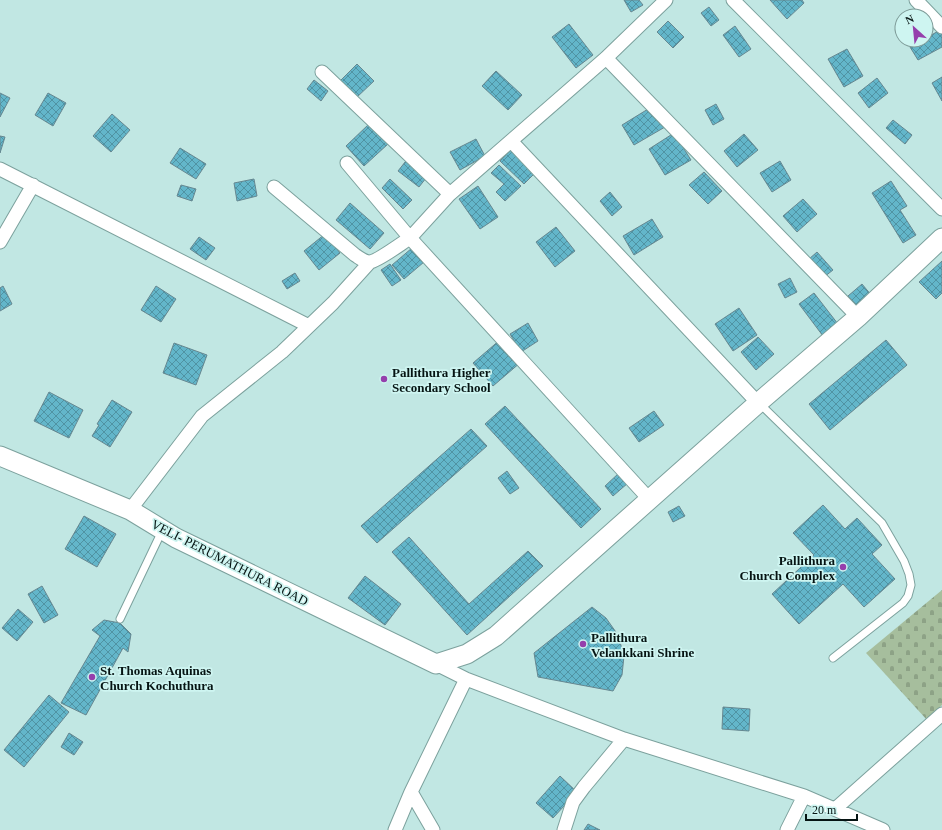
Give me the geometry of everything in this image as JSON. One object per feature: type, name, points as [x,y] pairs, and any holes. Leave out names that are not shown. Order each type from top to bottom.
[{"type":"main road","points":[[436,664],[468,654],[496,636],[758,403],[858,318],[942,238]]},
{"type":"main road","name":"VELI- PERUMATHURA ROAD","points":[[0,456],[130,510],[176,538],[436,664]]},
{"type":"street","points":[[130,510],[202,416],[282,352],[333,303],[370,262],[410,238],[450,194],[606,58],[666,0]]},
{"type":"street","points":[[733,0],[942,209]]},
{"type":"street","points":[[916,0],[942,27]]},
{"type":"street","points":[[606,58],[858,318]]},
{"type":"street","points":[[322,72],[450,194]]},
{"type":"street","points":[[511,141],[758,403]]},
{"type":"street","points":[[347,163],[410,238],[650,500]]},
{"type":"street","points":[[0,169],[309,326]]},
{"type":"street","points":[[0,242],[33,185]]},
{"type":"street","points":[[274,187],[355,255],[370,262]]},
{"type":"street","points":[[436,664],[466,679],[624,739],[804,796],[883,830]]},
{"type":"street","points":[[395,830],[411,792],[466,679]]},
{"type":"street","points":[[835,809],[942,714]]},
{"type":"street","points":[[564,830],[573,802],[624,739]]},
{"type":"street","points":[[411,792],[433,830]]},
{"type":"street","points":[[787,830],[804,796]]},
{"type":"lane","points":[[758,403],[882,523],[904,561],[909,574],[911,585],[910,591],[903,603],[833,658]]},
{"type":"lane","points":[[120,620],[163,530]]},
{"type":"green space","points":[[942,590],[942,705],[927,720],[866,653]]},
{"type":"building","points":[[624,0],[639,0],[643,5],[631,12]]},
{"type":"building","points":[[770,0],[802,0],[804,3],[787,19]]},
{"type":"building","points":[[709,7],[719,20],[711,26],[701,13]]},
{"type":"building","points":[[668,21],[684,37],[673,48],[657,32]]},
{"type":"building","points":[[569,24],[593,55],[576,68],[552,37]]},
{"type":"building","points":[[735,26],[751,49],[739,57],[723,35]]},
{"type":"building","points":[[942,29],[942,47],[918,60],[911,48],[934,48],[934,34]]},
{"type":"building","points":[[847,49],[863,76],[844,87],[828,59]]},
{"type":"building","points":[[357,64],[374,81],[356,98],[340,81]]},
{"type":"building","points":[[496,71],[522,95],[508,110],[482,86]]},
{"type":"building","points":[[942,77],[942,101],[932,83]]},
{"type":"building","points":[[877,78],[888,93],[869,108],[858,93]]},
{"type":"building","points":[[314,80],[328,91],[321,101],[307,89]]},
{"type":"building","points":[[0,93],[10,98],[0,117]]},
{"type":"building","points":[[48,93],[66,103],[53,126],[35,115]]},
{"type":"building","points":[[716,104],[724,119],[713,125],[705,110]]},
{"type":"building","points":[[653,106],[665,127],[634,145],[622,125]]},
{"type":"building","points":[[112,114],[130,130],[111,152],[93,136]]},
{"type":"building","points":[[893,120],[912,135],[905,144],[886,128]]},
{"type":"building","points":[[369,124],[388,144],[364,166],[346,146]]},
{"type":"building","points":[[674,133],[691,160],[665,175],[649,149]]},
{"type":"building","points":[[744,134],[758,150],[737,167],[724,151]]},
{"type":"building","points":[[0,136],[5,137],[0,153]]},
{"type":"building","points":[[476,139],[485,156],[460,170],[450,152]]},
{"type":"building","points":[[180,148],[206,164],[196,179],[170,163]]},
{"type":"building","points":[[513,148],[537,171],[524,184],[500,161]]},
{"type":"building","points":[[409,157],[430,173],[419,187],[398,171]]},
{"type":"building","points":[[780,161],[791,180],[772,192],[760,173]]},
{"type":"building","points":[[499,165],[521,186],[505,201],[496,192],[504,184],[491,173]]},
{"type":"building","points":[[704,172],[722,191],[708,204],[689,185]]},
{"type":"building","points":[[254,179],[257,196],[237,201],[234,183]]},
{"type":"building","points":[[390,179],[412,200],[403,209],[382,188]]},
{"type":"building","points":[[891,181],[907,206],[900,210],[916,235],[903,243],[872,193]]},
{"type":"building","points":[[181,185],[196,189],[192,201],[177,196]]},
{"type":"building","points":[[478,186],[498,217],[480,229],[459,199]]},
{"type":"building","points":[[610,192],[622,207],[612,216],[600,201]]},
{"type":"building","points":[[803,199],[817,214],[797,232],[783,216]]},
{"type":"building","points":[[350,203],[384,233],[370,249],[336,220]]},
{"type":"building","points":[[652,219],[663,237],[634,255],[623,236]]},
{"type":"building","points":[[556,227],[575,251],[555,267],[536,242]]},
{"type":"building","points":[[325,234],[340,253],[319,270],[304,251]]},
{"type":"building","points":[[199,237],[215,248],[206,260],[190,249]]},
{"type":"building","points":[[412,248],[424,262],[404,279],[392,265]]},
{"type":"building","points":[[817,252],[833,270],[824,277],[809,259]]},
{"type":"building","points":[[942,261],[942,293],[936,299],[919,282]]},
{"type":"building","points":[[390,264],[401,280],[392,286],[381,270]]},
{"type":"building","points":[[295,273],[300,281],[287,289],[282,281]]},
{"type":"building","points":[[790,278],[797,292],[785,298],[778,284]]},
{"type":"building","points":[[862,284],[872,296],[859,308],[848,296]]},
{"type":"building","points":[[3,286],[12,304],[0,311],[0,288]]},
{"type":"building","points":[[156,286],[176,299],[161,322],[141,310]]},
{"type":"building","points":[[814,293],[838,324],[823,336],[799,304]]},
{"type":"building","points":[[739,308],[757,335],[733,351],[715,324]]},
{"type":"building","points":[[528,323],[538,341],[521,352],[510,334]]},
{"type":"building","points":[[758,337],[774,354],[756,370],[741,352]]},
{"type":"building","points":[[501,339],[521,362],[493,386],[473,363]]},
{"type":"building","points":[[886,340],[907,365],[830,430],[809,404]]},
{"type":"building","points":[[174,343],[207,355],[196,385],[163,373]]},
{"type":"building","points":[[49,392],[83,410],[69,438],[34,421]]},
{"type":"building","points":[[112,400],[132,412],[110,447],[92,436],[99,425],[97,424]]},
{"type":"building","points":[[505,406],[601,509],[581,528],[485,424]]},
{"type":"building","points":[[654,411],[664,425],[639,442],[629,428]]},
{"type":"building","points":[[471,429],[487,446],[377,543],[361,526]]},
{"type":"building","points":[[507,471],[519,488],[510,494],[498,478]]},
{"type":"building","points":[[619,473],[628,483],[613,496],[605,486]]},
{"type":"building","name":"Pallithura Church Complex","points":[[823,505],[845,529],[857,518],[882,545],[872,554],[895,579],[864,607],[843,584],[799,624],[772,594],[814,555],[793,533]]},
{"type":"building","points":[[679,506],[685,516],[673,522],[668,512]]},
{"type":"building","points":[[84,516],[116,534],[97,567],[65,549]]},
{"type":"building","points":[[409,537],[469,604],[528,551],[543,566],[467,635],[392,552]]},
{"type":"building","points":[[365,576],[401,604],[385,625],[348,598]]},
{"type":"building","points":[[42,586],[58,615],[44,623],[28,594]]},
{"type":"building","name":"Pallithura Velankkani Shrine","points":[[592,607],[606,618],[618,635],[624,656],[622,675],[613,691],[538,677],[534,653]]},
{"type":"building","points":[[18,609],[33,622],[17,641],[2,628]]},
{"type":"building","name":"St. Thomas Aquinas Church Kochuthura","points":[[104,620],[120,623],[131,634],[128,652],[123,648],[86,715],[61,703],[100,636],[92,630]]},
{"type":"building","points":[[49,695],[69,712],[24,767],[4,750]]},
{"type":"building","points":[[723,707],[750,709],[749,731],[722,729]]},
{"type":"building","points":[[69,733],[83,742],[74,755],[61,747]]},
{"type":"building","points":[[560,776],[577,792],[553,818],[536,803]]},
{"type":"building","points":[[588,824],[600,830],[584,830]]},
{"type":"place","name":"Pallithura Higher Secondary School","points":[[384,379]]},
{"type":"place","name":"Pallithura Church Complex","points":[[843,567]]},
{"type":"place","name":"Pallithura Velankkani Shrine","points":[[583,644]]},
{"type":"place","name":"St. Thomas Aquinas Church Kochuthura","points":[[92,677]]}]
